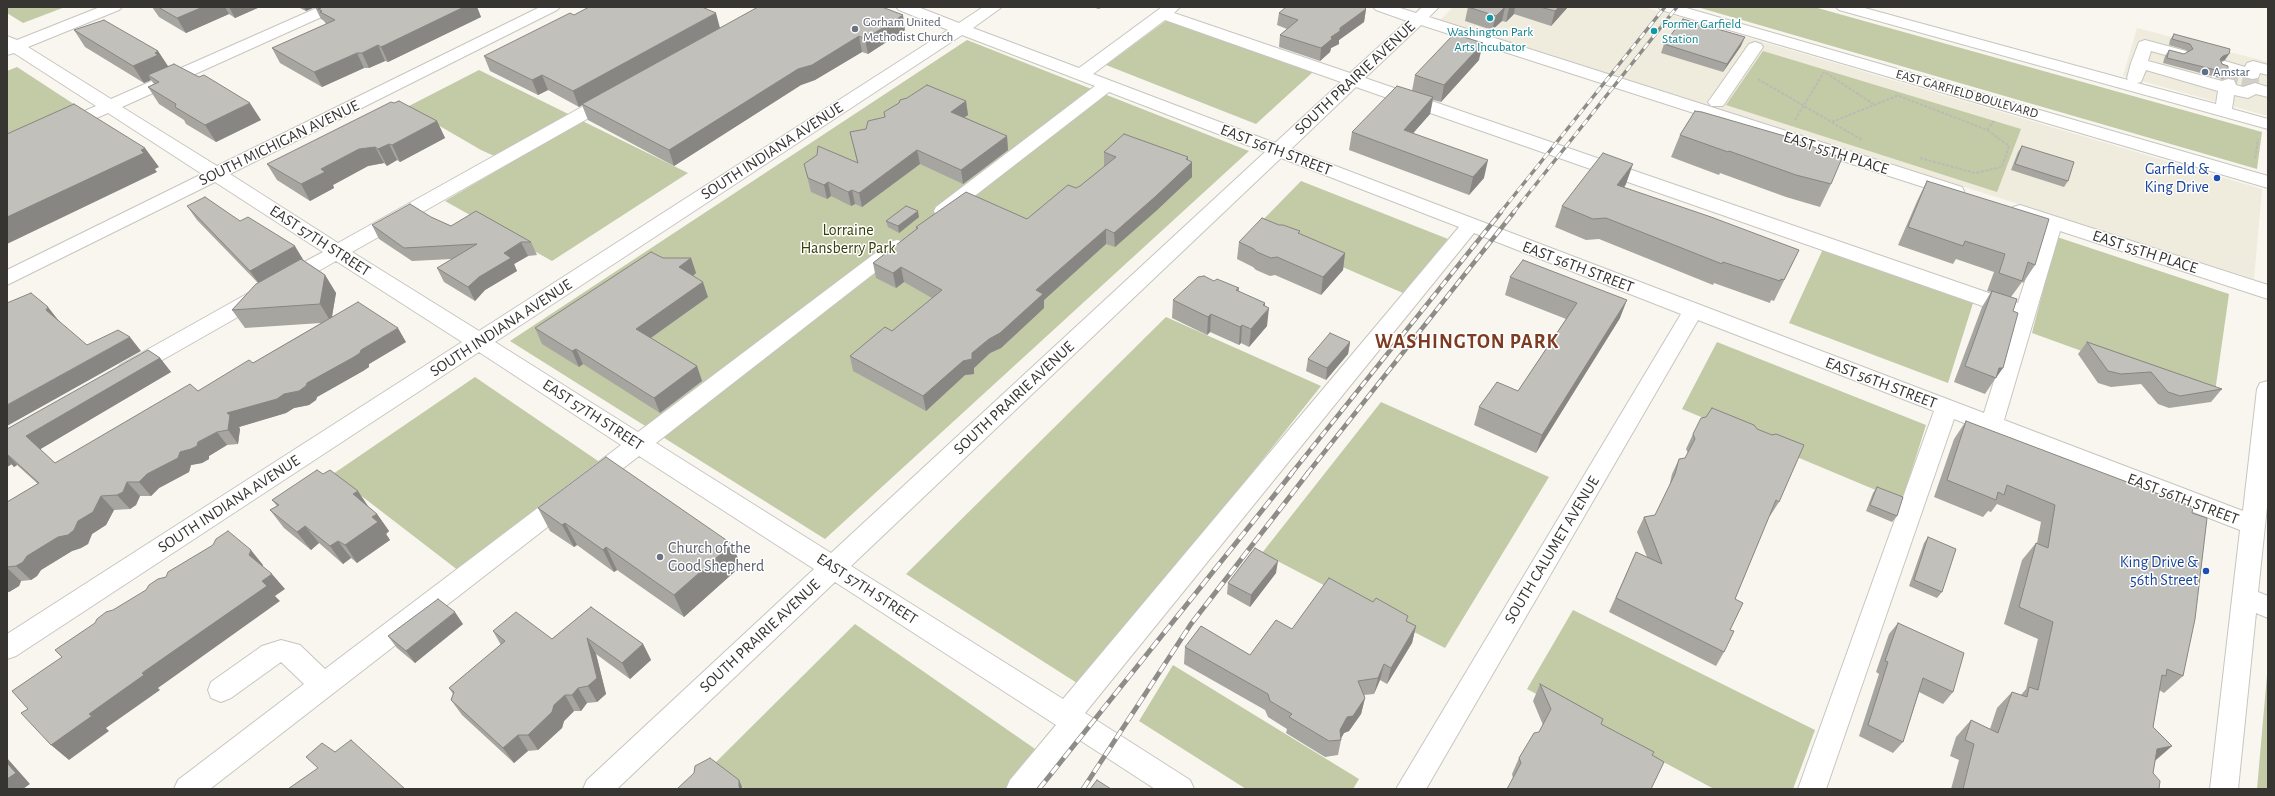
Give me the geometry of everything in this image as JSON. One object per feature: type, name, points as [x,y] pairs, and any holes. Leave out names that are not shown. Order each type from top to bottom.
[{"type":"street","points":[[10,46],[114,7]]},
{"type":"street","points":[[7,152],[332,7]]},
{"type":"street","name":"SOUTH MICHIGAN AVENUE","points":[[7,278],[552,7]]},
{"type":"street","name":"EAST 56TH STREET","points":[[904,7],[1946,409],[2253,525]]},
{"type":"street","name":"SOUTH INDIANA AVENUE","points":[[7,648],[994,7]]},
{"type":"street","name":"EAST 55TH PLACE","points":[[1381,7],[1425,13],[1970,195]]},
{"type":"street","name":"EAST GARFIELD BOULEVARD","points":[[1666,7],[2268,182]]},
{"type":"street","points":[[1844,7],[1870,10],[2268,124]]},
{"type":"street","points":[[1081,75],[1167,10],[1353,80],[2025,313]]},
{"type":"street","name":"SOUTH PRAIRIE AVENUE","points":[[597,789],[1425,13]]},
{"type":"street","name":"EAST 57TH STREET","points":[[10,46],[110,106],[1180,789]]},
{"type":"street","points":[[1717,102],[1756,47]]},
{"type":"street","points":[[2132,86],[2139,63],[2170,60],[2199,78],[2229,76],[2248,93],[2255,84],[2253,66],[2268,70]]},
{"type":"street","points":[[2222,112],[2229,76]]},
{"type":"street","points":[[188,789],[1107,85]]},
{"type":"street","points":[[110,380],[624,90]]},
{"type":"street","name":"EAST 55TH PLACE","points":[[2000,205],[2268,292]]},
{"type":"street","points":[[1991,426],[2053,222]]},
{"type":"street","points":[[1020,789],[1070,719],[1471,225]]},
{"type":"street","name":"SOUTH CALUMET AVENUE","points":[[1410,789],[1693,311]]},
{"type":"street","points":[[2224,789],[2268,389]]},
{"type":"street","points":[[1812,789],[1946,409]]},
{"type":"street","points":[[2245,598],[2268,607]]},
{"type":"street","points":[[222,690],[272,654],[281,652],[291,653],[323,685]]},
{"type":"path","points":[[1740,68],[1831,122],[1868,142]]},
{"type":"path","points":[[1791,126],[1826,68]]},
{"type":"path","points":[[1824,72],[1876,106]]},
{"type":"path","points":[[1831,122],[1899,96],[1902,90]]},
{"type":"path","points":[[1899,96],[1987,130],[2009,146],[2002,166],[1975,173],[1913,156]]},
{"type":"path","points":[[1987,130],[1997,118]]},
{"type":"path","points":[[2255,159],[2258,138]]},
{"type":"shaded area","points":[[1453,7],[1644,7],[2262,189],[2254,279],[1440,20]]},
{"type":"shaded area","points":[[2137,28],[2268,62],[2268,116],[2123,76]]},
{"type":"green space","points":[[7,7],[65,7],[23,23],[7,13]]},
{"type":"green space","points":[[1697,7],[1814,7],[2262,132],[2257,169]]},
{"type":"green space","points":[[1167,20],[1313,72],[1256,124],[1106,65]]},
{"type":"green space","name":"Lorraine Hansberry Park","points":[[967,40],[1249,151],[825,539],[510,341]]},
{"type":"green space","points":[[1763,51],[2021,129],[1997,192],[1726,105]]},
{"type":"green space","points":[[17,67],[86,112],[7,147],[7,71]]},
{"type":"green space","points":[[479,70],[688,173],[552,261],[445,201],[510,163],[481,150],[407,107]]},
{"type":"green space","points":[[1301,181],[1448,239],[1403,293],[1254,229]]},
{"type":"green space","points":[[2057,237],[2229,294],[2214,399],[2032,333]]},
{"type":"green space","points":[[1823,249],[1973,303],[1948,383],[1789,323]]},
{"type":"green space","points":[[1166,317],[1321,386],[1247,479],[1077,683],[906,574]]},
{"type":"green space","points":[[1717,342],[1926,425],[1902,501],[1682,409]]},
{"type":"green space","points":[[475,377],[601,463],[459,571],[333,474]]},
{"type":"green space","points":[[1381,402],[1549,477],[1445,648],[1262,553]]},
{"type":"green space","points":[[1573,610],[1815,730],[1793,789],[1714,789],[1527,689]]},
{"type":"green space","points":[[855,624],[1038,751],[1006,789],[745,789],[714,764]]},
{"type":"green space","points":[[2268,664],[2268,789],[2257,789]]},
{"type":"green space","points":[[1173,665],[1359,779],[1353,789],[1246,789],[1139,721]]},
{"type":"building","points":[[158,7],[203,7],[177,18]]},
{"type":"building","points":[[319,7],[464,7],[381,47],[378,45],[314,72],[272,48],[335,20],[320,12],[322,11],[318,9],[321,8]]},
{"type":"building","points":[[589,7],[702,7],[716,13],[573,91],[542,75],[532,80],[484,56],[570,13],[574,15]]},
{"type":"building","points":[[758,7],[882,7],[903,15],[865,39],[859,36],[812,65],[798,69],[669,150],[582,104]]},
{"type":"building","points":[[1286,7],[1364,7],[1366,9],[1340,28],[1340,31],[1331,37],[1332,39],[1321,48],[1280,35],[1298,20],[1279,13]]},
{"type":"building","points":[[1468,7],[1505,7],[1496,16]]},
{"type":"building","points":[[1540,7],[1559,7],[1555,11]]},
{"type":"building","points":[[1683,19],[1745,37],[1727,64],[1664,44]]},
{"type":"building","points":[[104,20],[158,51],[155,53],[158,55],[133,66],[74,30]]},
{"type":"building","points":[[1454,34],[1483,43],[1444,85],[1415,75]]},
{"type":"building","points":[[2174,34],[2230,49],[2229,54],[2220,59],[2222,64],[2228,66],[2228,73],[2167,58],[2169,50],[2184,54],[2193,49],[2190,44],[2172,39]]},
{"type":"building","points":[[174,64],[199,77],[204,75],[250,103],[205,125],[175,107],[176,104],[148,87],[159,82],[148,75]]},
{"type":"building","points":[[927,85],[966,101],[951,112],[1007,136],[961,170],[917,150],[859,193],[852,190],[848,192],[828,182],[824,185],[808,178],[804,164],[817,155],[818,146],[858,163],[850,132],[866,129],[868,121],[885,117],[884,112],[899,103],[900,100],[907,98]]},
{"type":"building","points":[[1397,86],[1433,97],[1404,130],[1488,160],[1473,177],[1352,132]]},
{"type":"building","points":[[399,101],[437,121],[392,145],[389,144],[378,149],[375,147],[359,149],[321,169],[325,172],[301,184],[267,164],[391,102],[394,103]]},
{"type":"building","points":[[74,104],[145,148],[141,150],[144,153],[7,217],[7,134]]},
{"type":"building","points":[[1695,111],[1788,137],[1842,158],[1831,184],[1796,175],[1680,135]]},
{"type":"building","points":[[1124,134],[1188,157],[1186,159],[1192,162],[1114,233],[1106,229],[1036,290],[1043,294],[1000,333],[989,339],[972,353],[972,359],[963,361],[923,396],[850,356],[885,327],[892,331],[942,290],[901,267],[893,273],[873,263],[918,228],[916,227],[966,192],[1027,219],[1068,185],[1076,188],[1080,186],[1116,157],[1104,152]]},
{"type":"building","points":[[2022,146],[2074,162],[2068,181],[2015,164]]},
{"type":"building","points":[[1603,153],[1633,164],[1617,185],[1711,217],[1799,250],[1784,280],[1781,279],[1780,281],[1723,262],[1722,264],[1606,218],[1593,219],[1562,206]]},
{"type":"building","points":[[1927,181],[2049,219],[2035,265],[2028,262],[2022,281],[1999,273],[2005,254],[1965,241],[1963,246],[1908,227]]},
{"type":"building","points":[[205,197],[240,221],[248,217],[295,246],[250,271],[187,206]]},
{"type":"building","points":[[410,204],[431,217],[451,226],[476,211],[531,242],[521,242],[504,253],[511,258],[479,277],[468,287],[437,268],[477,244],[404,248],[372,225]]},
{"type":"building","points":[[906,206],[918,211],[898,226],[886,221]]},
{"type":"building","points":[[1262,218],[1300,231],[1298,233],[1345,253],[1323,277],[1277,257],[1271,258],[1239,242]]},
{"type":"building","points":[[651,252],[663,258],[691,258],[679,267],[703,282],[636,329],[697,366],[654,398],[576,349],[572,351],[535,328]]},
{"type":"building","points":[[301,259],[325,275],[320,304],[232,310],[256,284]]},
{"type":"building","points":[[1523,260],[1627,300],[1542,435],[1479,407],[1497,382],[1518,391],[1577,303],[1510,277]]},
{"type":"building","points":[[1204,276],[1214,281],[1217,279],[1239,288],[1236,290],[1265,303],[1263,305],[1269,308],[1251,329],[1242,325],[1240,327],[1211,314],[1208,317],[1173,300],[1198,277]]},
{"type":"building","points":[[1992,291],[2017,299],[2013,311],[2018,313],[2003,368],[1999,368],[1996,378],[1965,366]]},
{"type":"building","points":[[31,293],[48,307],[46,310],[87,345],[118,330],[130,337],[7,405],[7,303]]},
{"type":"building","points":[[358,302],[398,328],[361,350],[360,353],[354,357],[307,383],[306,386],[299,391],[284,394],[277,399],[227,413],[230,415],[228,430],[217,432],[198,442],[197,446],[180,452],[178,458],[147,474],[139,482],[127,482],[123,492],[117,495],[101,496],[93,512],[78,521],[74,530],[68,535],[58,537],[27,556],[23,562],[16,566],[7,567],[7,502],[39,483],[7,454],[7,429],[148,350],[160,358],[26,436],[55,463],[190,384],[198,391],[249,360],[253,363]]},
{"type":"building","points":[[1330,333],[1350,342],[1327,368],[1308,359]]},
{"type":"building","points":[[2087,342],[2222,389],[2180,396],[2168,392],[2151,372],[2121,374],[2108,371]]},
{"type":"building","points":[[1712,408],[1754,425],[1757,429],[1772,435],[1776,434],[1804,445],[1779,502],[1776,500],[1735,599],[1743,603],[1730,630],[1734,631],[1724,652],[1616,598],[1636,552],[1662,564],[1644,517],[1655,515],[1675,474],[1679,459],[1685,458],[1695,439],[1693,434],[1701,418],[1706,417]]},
{"type":"building","points":[[1966,421],[2193,507],[2192,513],[2207,518],[2195,619],[2183,676],[2167,669],[2166,676],[2162,675],[2153,727],[2172,746],[2157,749],[2153,773],[2160,781],[2159,789],[1963,789],[1974,744],[1965,740],[1971,720],[1998,733],[2012,692],[2027,697],[2029,687],[2038,690],[2053,622],[2019,607],[2036,543],[2048,548],[2055,505],[2007,485],[2004,495],[1998,492],[1996,500],[1947,480]]},
{"type":"building","name":"Church of the Good Shepherd","points":[[606,457],[732,544],[674,595],[606,547],[603,550],[565,523],[562,525],[538,508]]},
{"type":"building","points":[[317,470],[323,474],[330,470],[358,491],[353,494],[377,514],[372,517],[378,522],[345,545],[338,541],[330,546],[305,526],[297,532],[270,510],[279,505],[272,500]]},
{"type":"building","points":[[1877,487],[1903,497],[1897,516],[1870,505]]},
{"type":"building","points":[[228,531],[251,550],[249,555],[272,574],[262,581],[267,586],[142,673],[144,675],[89,714],[92,716],[51,745],[21,713],[28,709],[12,691],[62,657],[55,650],[95,623],[97,619],[106,612],[113,610],[146,590],[149,585],[158,579],[166,577],[168,572],[213,545],[216,539]]},
{"type":"building","points":[[1928,537],[1956,549],[1942,592],[1914,580]]},
{"type":"building","points":[[1255,548],[1278,561],[1251,595],[1228,583]]},
{"type":"building","points":[[1329,578],[1373,602],[1376,598],[1408,616],[1406,621],[1416,626],[1391,668],[1384,664],[1378,678],[1358,681],[1365,698],[1353,716],[1347,717],[1340,730],[1341,740],[1329,741],[1289,717],[1292,714],[1270,701],[1268,694],[1185,647],[1201,626],[1250,655],[1276,620],[1292,629]]},
{"type":"building","points":[[438,599],[455,612],[406,651],[388,636]]},
{"type":"building","points":[[591,607],[643,644],[622,663],[587,638],[597,678],[588,686],[578,688],[572,695],[565,695],[554,705],[552,712],[528,735],[518,735],[503,748],[451,700],[454,692],[449,688],[505,641],[493,631],[516,612],[552,639]]},
{"type":"building","points":[[1898,623],[1964,653],[1953,692],[1923,678],[1903,742],[1868,725],[1888,662],[1885,661]]},
{"type":"building","points":[[1540,684],[1603,719],[1601,724],[1654,752],[1652,755],[1664,762],[1651,789],[1507,789],[1521,763],[1519,758],[1534,733],[1539,732],[1551,709]]},
{"type":"building","points":[[351,740],[405,789],[288,789],[318,768],[306,757],[322,743],[335,752]]},
{"type":"building","points":[[710,758],[739,780],[739,787],[741,789],[677,789],[694,773],[695,766]]},
{"type":"building","points":[[7,763],[16,773],[7,779]]},
{"type":"building","points":[[1097,780],[1111,789],[1090,789]]},
{"type":"tunnel","points":[[2228,84],[2231,73]]},
{"type":"tunnel","points":[[2249,90],[2251,78]]},
{"type":"railway","points":[[1500,213],[1665,7]]},
{"type":"railway","points":[[1513,213],[1677,7]]},
{"type":"railway","points":[[1291,474],[1501,212]]},
{"type":"railway","points":[[1307,474],[1514,212]]},
{"type":"railway","points":[[1039,789],[1292,473]]},
{"type":"railway","points":[[1083,789],[1191,624],[1308,473]]},
{"type":"place","name":"Washington Park Arts Incubator","points":[[1490,18]]},
{"type":"place","name":"Gorham United Methodist Church","points":[[855,29]]},
{"type":"place","name":"Former Garfield Station","points":[[1654,31]]},
{"type":"place","name":"Amstar","points":[[2205,72]]},
{"type":"place","name":"Garfield & King Drive","points":[[2217,178]]},
{"type":"place","name":"Church of the Good Shepherd","points":[[660,557]]},
{"type":"place","name":"King Drive & 56th Street","points":[[2206,571]]},
{"type":"district","name":"WASHINGTON PARK","points":[[1467,342]]}]
